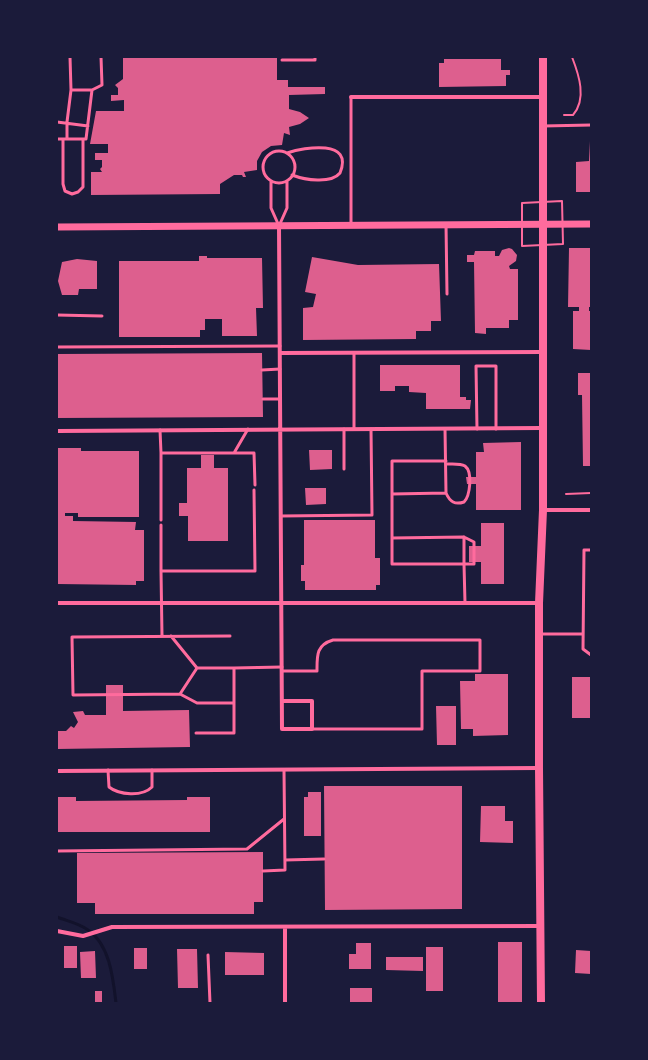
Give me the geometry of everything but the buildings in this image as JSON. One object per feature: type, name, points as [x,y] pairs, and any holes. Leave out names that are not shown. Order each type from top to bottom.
[{"type":"main road","points":[[541,1003],[538,768],[542,510],[544,224],[543,57]]},
{"type":"street","points":[[351,97],[543,97]]},
{"type":"street","points":[[57,227],[591,224]]},
{"type":"street","points":[[278,226],[282,729],[312,729],[312,701],[282,701]]},
{"type":"street","points":[[280,353],[542,352]]},
{"type":"street","points":[[57,431],[542,428]]},
{"type":"street","points":[[542,510],[591,510]]},
{"type":"street","points":[[57,603],[540,603]]},
{"type":"street","points":[[57,771],[538,768]]},
{"type":"street","points":[[57,931],[83,936],[112,928],[541,926]]},
{"type":"street","points":[[285,927],[285,1003]]},
{"type":"lane","points":[[70,57],[71,90],[65,139],[63,184],[65,191],[72,194],[78,192],[83,187],[83,139]]},
{"type":"lane","points":[[71,90],[92,90],[102,85],[101,57]]},
{"type":"lane","points":[[282,60],[315,60],[315,57]]},
{"type":"lane","points":[[57,139],[86,139],[92,90]]},
{"type":"lane","points":[[351,97],[351,225]]},
{"type":"lane","points":[[57,122],[67,122],[88,126]]},
{"type":"lane","points":[[543,126],[591,125]]},
{"type":"lane","points":[[287,153],[300,149],[333,149],[341,154],[342,158],[340,173],[333,179],[302,179],[292,175]]},
{"type":"lane","points":[[282,151],[287,153],[294,161],[295,166],[292,175],[287,180],[278,183],[271,180],[265,175],[263,170],[264,159],[272,152],[282,151]]},
{"type":"lane","points":[[271,180],[271,208],[278,226]]},
{"type":"lane","points":[[278,226],[287,208],[287,180]]},
{"type":"lane","points":[[446,224],[447,294]]},
{"type":"lane","points":[[58,315],[102,316]]},
{"type":"lane","points":[[57,347],[280,346]]},
{"type":"lane","points":[[354,353],[354,429]]},
{"type":"lane","points":[[477,429],[476,366],[496,366],[496,429]]},
{"type":"lane","points":[[262,370],[280,369]]},
{"type":"lane","points":[[263,399],[280,399]]},
{"type":"lane","points":[[234,453],[248,429]]},
{"type":"lane","points":[[344,429],[344,469]]},
{"type":"lane","points":[[281,516],[372,515],[371,429]]},
{"type":"lane","points":[[392,538],[464,537],[474,542],[474,564],[392,564],[392,538],[392,494],[392,461],[446,463],[462,464],[469,471],[469,495],[464,502],[458,504],[449,500],[446,493],[446,463],[445,429]]},
{"type":"lane","points":[[160,430],[161,520]]},
{"type":"lane","points":[[161,453],[254,453],[254,485]]},
{"type":"lane","points":[[161,571],[254,571],[254,490]]},
{"type":"lane","points":[[392,494],[446,493]]},
{"type":"lane","points":[[161,525],[162,636]]},
{"type":"lane","points":[[464,537],[465,603]]},
{"type":"lane","points":[[591,550],[584,550],[583,634],[583,650],[591,655]]},
{"type":"lane","points":[[539,634],[583,634]]},
{"type":"lane","points":[[171,636],[196,668]]},
{"type":"lane","points":[[230,636],[72,637],[73,694],[180,694],[198,703],[234,702]]},
{"type":"lane","points":[[196,668],[282,669],[317,672],[317,653],[323,644],[333,640],[480,640],[480,672],[422,672],[422,729],[312,729]]},
{"type":"lane","points":[[180,694],[196,668]]},
{"type":"lane","points":[[196,733],[234,733],[234,668]]},
{"type":"lane","points":[[108,770],[109,787],[118,793],[143,793],[148,791],[152,787],[152,770]]},
{"type":"lane","points":[[263,871],[285,870],[284,770]]},
{"type":"lane","points":[[57,851],[247,849],[284,819]]},
{"type":"lane","points":[[285,860],[324,859]]},
{"type":"lane","points":[[208,955],[210,1003]]},
{"type":"path","points":[[564,115],[573,115],[579,108],[581,94],[578,71],[572,57]]},
{"type":"path","points":[[566,494],[591,493]]},
{"type":"waterway","points":[[57,917],[77,924],[88,930],[101,944],[106,953],[112,973],[116,1003]]}]
